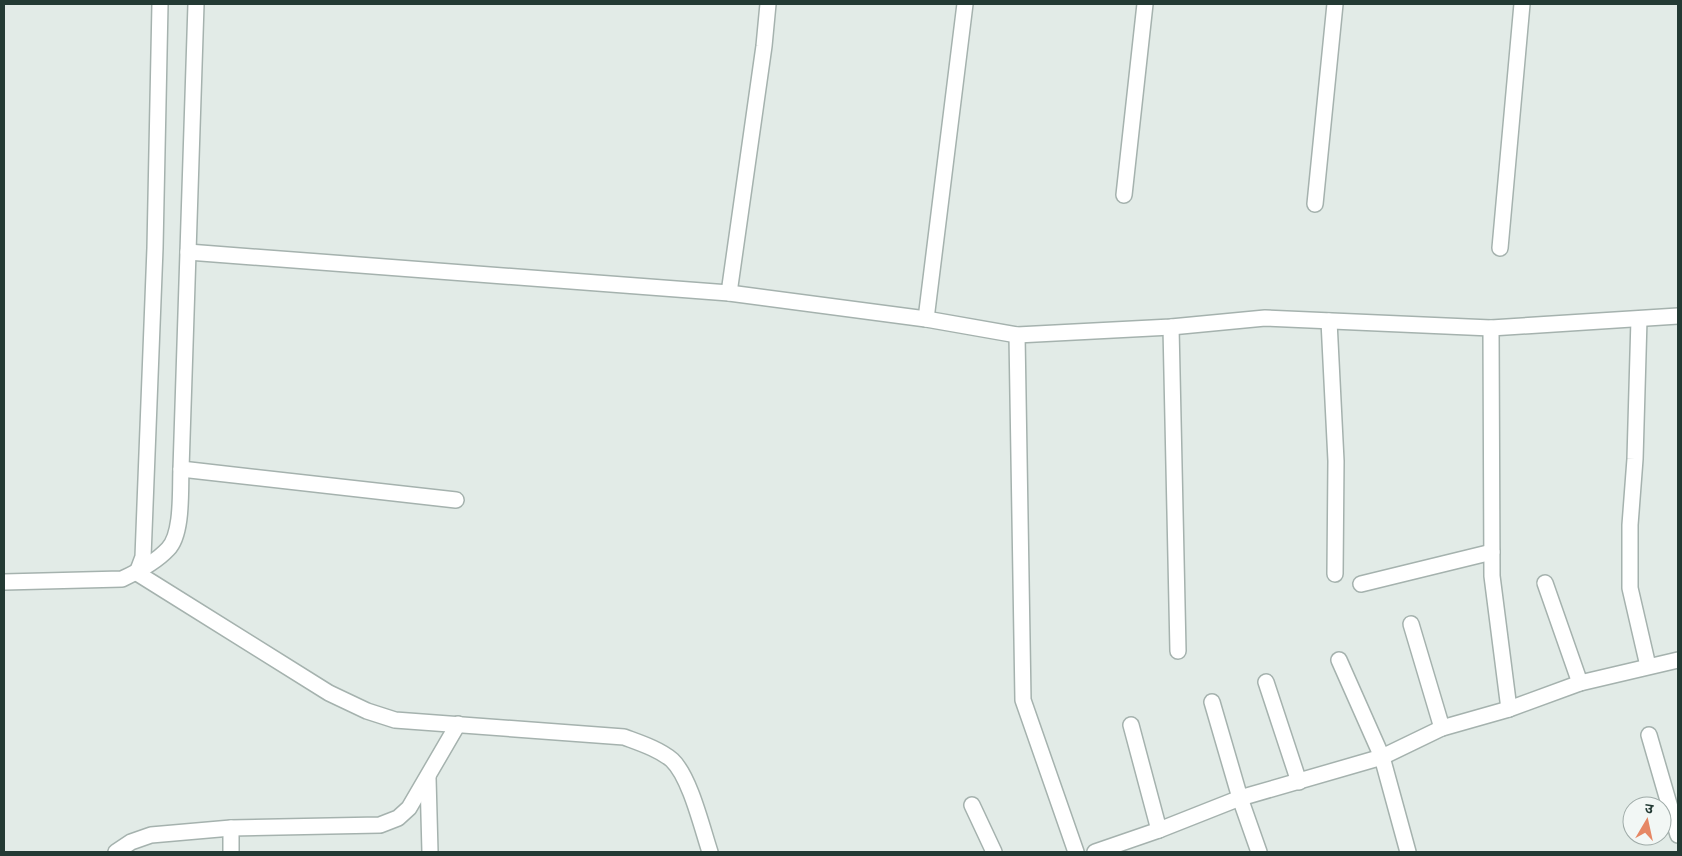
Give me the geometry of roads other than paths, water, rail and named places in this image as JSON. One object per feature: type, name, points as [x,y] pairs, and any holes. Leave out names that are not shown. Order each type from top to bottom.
[{"type":"street","points":[[137,572],[143,557],[155,248],[160,4]]},
{"type":"street","points":[[4,582],[122,579],[137,572],[169,549],[175,535],[179,510],[181,469],[196,4]]},
{"type":"street","points":[[729,293],[764,46],[768,4]]},
{"type":"street","points":[[926,319],[965,4]]},
{"type":"street","points":[[1124,196],[1145,4]]},
{"type":"street","points":[[1315,204],[1335,4]]},
{"type":"street","points":[[1500,248],[1522,4]]},
{"type":"street","points":[[188,252],[729,293],[926,319],[1017,335],[1171,327],[1265,318],[1491,328],[1678,316]]},
{"type":"street","points":[[1639,319],[1635,459],[1630,524],[1630,588],[1648,666]]},
{"type":"street","points":[[1329,321],[1336,460],[1335,574]]},
{"type":"street","points":[[1171,327],[1178,651]]},
{"type":"street","points":[[1491,328],[1492,576],[1510,708]]},
{"type":"street","points":[[1017,335],[1023,700],[1076,852]]},
{"type":"street","points":[[181,469],[456,500]]},
{"type":"street","points":[[1361,584],[1492,552]]},
{"type":"street","points":[[137,572],[329,693],[367,711],[395,720],[624,737],[647,745],[672,761],[686,781],[710,852]]},
{"type":"street","points":[[1545,583],[1580,683]]},
{"type":"street","points":[[1411,624],[1442,728]]},
{"type":"street","points":[[1339,660],[1382,757],[1408,852]]},
{"type":"street","points":[[1095,852],[1159,830],[1240,798],[1382,757],[1442,728],[1510,708],[1580,683],[1678,660]]},
{"type":"street","points":[[1266,682],[1299,782]]},
{"type":"street","points":[[1212,702],[1240,798],[1259,852]]},
{"type":"street","points":[[116,852],[131,842],[151,835],[231,828],[380,825],[398,818],[410,808],[458,724]]},
{"type":"street","points":[[1131,725],[1159,830]]},
{"type":"street","points":[[1649,736],[1678,835]]},
{"type":"street","points":[[428,776],[430,852]]},
{"type":"street","points":[[972,805],[994,852]]},
{"type":"street","points":[[231,828],[231,852]]}]
